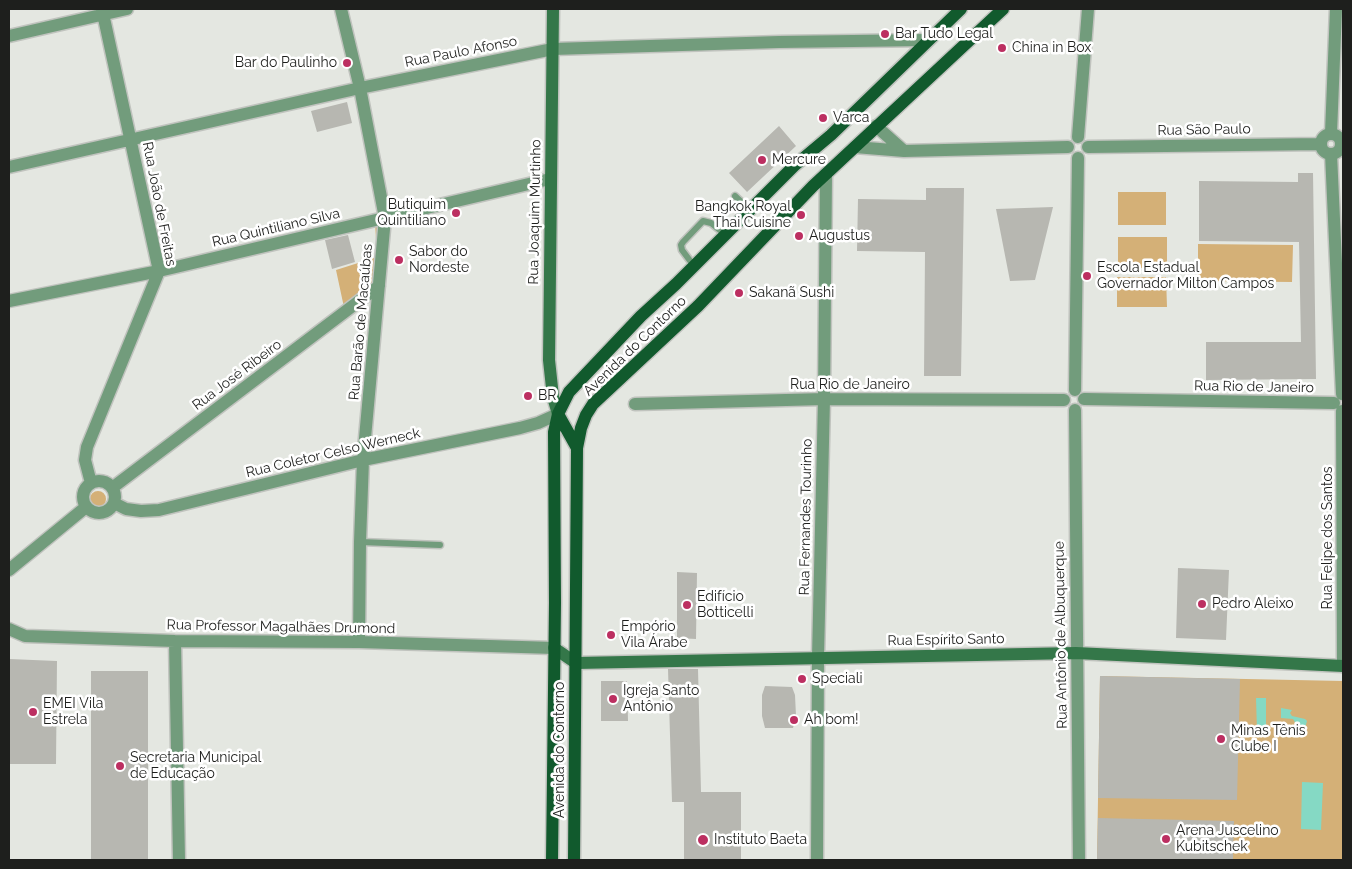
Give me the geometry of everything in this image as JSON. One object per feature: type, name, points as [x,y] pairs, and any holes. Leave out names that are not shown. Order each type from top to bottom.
[{"type":"main road","name":"Avenida do Contorno","points":[[552,860],[554,432],[558,414],[569,392],[642,316],[794,166],[831,135],[961,9]]},
{"type":"main road","name":"Avenida do Contorno","points":[[574,860],[577,448],[581,428],[593,404],[698,306],[826,174],[1003,9]]},
{"type":"main road","points":[[558,414],[577,448]]},
{"type":"street","points":[[9,36],[103,12],[128,9]]},
{"type":"street","name":"Rua Barão de Macaúbas","points":[[341,9],[360,88],[385,218],[363,460],[359,642]]},
{"type":"street","name":"Rua Joaquim Murtinho","points":[[553,9],[549,360],[553,397],[558,414]]},
{"type":"street","points":[[1078,137],[1088,9]]},
{"type":"street","points":[[1331,133],[1336,9]]},
{"type":"street","name":"Rua João de Freitas","points":[[91,483],[85,460],[88,447],[159,272],[103,12]]},
{"type":"street","name":"Rua Paulo Afonso","points":[[9,167],[360,88],[553,49],[779,42],[927,40]]},
{"type":"street","points":[[876,126],[904,151]]},
{"type":"street","points":[[1331,133],[1337,135],[1342,144],[1337,152],[1331,154],[1325,152],[1320,144],[1322,137],[1331,133]]},
{"type":"street","points":[[1078,137],[1084,139],[1088,147],[1087,154],[1078,158],[1070,154],[1068,147],[1070,141],[1078,137]]},
{"type":"street","name":"Rua São Paulo","points":[[1088,147],[1320,144]]},
{"type":"street","points":[[855,147],[904,151],[1068,147]]},
{"type":"street","name":"Rua Felipe dos Santos","points":[[1331,154],[1341,402],[1343,666]]},
{"type":"street","points":[[1075,390],[1078,158]]},
{"type":"street","name":"Rua Fernandes Tourinho","points":[[817,860],[818,657],[824,399],[826,174]]},
{"type":"street","name":"Rua Quintiliano Silva","points":[[9,301],[159,272],[550,179]]},
{"type":"street","name":"Rua José Ribeiro","points":[[112,488],[380,286]]},
{"type":"street","points":[[1075,390],[1080,392],[1084,399],[1080,407],[1075,410],[1069,408],[1064,400],[1068,391],[1075,390]]},
{"type":"street","name":"Rua Rio de Janeiro","points":[[635,404],[824,399],[1064,400]]},
{"type":"street","name":"Rua Rio de Janeiro","points":[[1084,399],[1341,402]]},
{"type":"street","name":"Rua Antônio de Albuquerque","points":[[1075,410],[1079,860]]},
{"type":"street","name":"Rua Coletor Celso Werneck","points":[[114,503],[126,509],[141,511],[158,510],[363,460],[520,428],[538,423],[558,414]]},
{"type":"street","points":[[105,482],[112,488],[115,495],[114,503],[108,511],[99,514],[90,511],[86,507],[83,497],[87,486],[91,483],[105,482]]},
{"type":"street","points":[[9,570],[86,507]]},
{"type":"street","name":"Rua Professor Magalhães Drumond","points":[[9,629],[25,636],[175,641],[359,642],[554,648]]},
{"type":"street","points":[[175,641],[179,860]]},
{"type":"street","points":[[554,648],[576,663]]},
{"type":"street","name":"Rua Espírito Santo","points":[[576,663],[1076,653],[1343,666]]},
{"type":"lane","points":[[735,196],[750,210]]},
{"type":"lane","points":[[694,266],[682,250],[681,245],[703,221],[711,223],[726,235]]},
{"type":"lane","points":[[360,542],[440,544]]},
{"type":"shaded area","points":[[1118,192],[1166,192],[1166,225],[1118,225]]},
{"type":"shaded area","points":[[385,220],[378,286],[345,312],[336,270],[377,257],[375,222]]},
{"type":"shaded area","points":[[1118,237],[1167,237],[1167,268],[1118,268]]},
{"type":"shaded area","points":[[1198,244],[1293,245],[1292,282],[1198,281]]},
{"type":"shaded area","points":[[1117,277],[1166,277],[1167,307],[1117,307]]},
{"type":"shaded area","points":[[98,491],[106,499],[98,507],[90,499]]},
{"type":"shaded area","name":"Minas Tênis Clube I","points":[[1100,676],[1343,681],[1343,860],[1097,860]]},
{"type":"shaded area","points":[[1256,698],[1266,698],[1266,731],[1257,731]]},
{"type":"shaded area","points":[[1281,708],[1292,710],[1290,713],[1292,716],[1305,719],[1307,721],[1305,728],[1299,729],[1293,719],[1281,718]]},
{"type":"shaded area","points":[[1302,782],[1323,783],[1321,830],[1301,829]]},
{"type":"building","points":[[347,102],[352,123],[317,132],[311,111]]},
{"type":"building","points":[[779,126],[796,146],[747,192],[729,173]]},
{"type":"building","points":[[1298,173],[1313,173],[1316,379],[1206,380],[1206,342],[1301,342],[1299,242],[1199,241],[1199,181],[1298,182]]},
{"type":"building","points":[[926,188],[964,188],[961,376],[924,376],[925,252],[857,251],[858,199],[926,200]]},
{"type":"building","points":[[1053,207],[1035,280],[1010,281],[996,209]]},
{"type":"building","points":[[348,235],[355,262],[332,269],[325,240]]},
{"type":"building","name":"Pedro Aleixo","points":[[1178,568],[1229,570],[1226,640],[1176,638]]},
{"type":"building","name":"Edifício Botticelli","points":[[677,572],[697,573],[696,639],[677,638]]},
{"type":"building","name":"EMEI Vila Estrela","points":[[9,659],[57,661],[56,764],[9,764]]},
{"type":"building","points":[[668,669],[698,669],[701,792],[741,792],[741,860],[684,860],[684,802],[672,802]]},
{"type":"building","name":"Secretaria Municipal de Educação","points":[[91,671],[148,671],[148,860],[91,860]]},
{"type":"building","points":[[1100,676],[1240,679],[1237,800],[1098,798]]},
{"type":"building","points":[[601,681],[627,681],[628,721],[601,721]]},
{"type":"building","points":[[765,686],[792,687],[795,695],[796,716],[793,728],[765,728],[762,716],[762,695]]},
{"type":"building","name":"Arena Juscelino Kubitschek","points":[[1098,818],[1234,821],[1233,860],[1097,860]]},
{"type":"place","name":"Bar Tudo Legal","points":[[885,34]]},
{"type":"place","name":"China in Box","points":[[1002,48]]},
{"type":"place","name":"Bar do Paulinho","points":[[347,63]]},
{"type":"place","name":"Varca","points":[[823,118]]},
{"type":"place","name":"Mercure","points":[[762,160]]},
{"type":"place","name":"Butiquim Quintiliano","points":[[456,213]]},
{"type":"place","name":"Bangkok Royal Thai Cuisine","points":[[801,215]]},
{"type":"place","name":"Augustus","points":[[799,236]]},
{"type":"place","name":"Sabor do Nordeste","points":[[399,260]]},
{"type":"place","name":"Escola Estadual Governador Milton Campos","points":[[1087,276]]},
{"type":"place","name":"Sakanã Sushi","points":[[739,293]]},
{"type":"place","name":"BR","points":[[528,396]]},
{"type":"place","name":"Pedro Aleixo","points":[[1202,604]]},
{"type":"place","name":"Edifício Botticelli","points":[[687,605]]},
{"type":"place","name":"Empório Vila Árabe","points":[[611,635]]},
{"type":"place","name":"Speciali","points":[[802,679]]},
{"type":"place","name":"Igreja Santo Antônio","points":[[613,699]]},
{"type":"place","name":"EMEI Vila Estrela","points":[[33,712]]},
{"type":"place","name":"Ah bom!","points":[[794,720]]},
{"type":"place","name":"Minas Tênis Clube I","points":[[1221,739]]},
{"type":"place","name":"Secretaria Municipal de Educação","points":[[120,766]]},
{"type":"place","name":"Arena Juscelino Kubitschek","points":[[1166,839]]},
{"type":"place","name":"Instituto Baeta","points":[[703,840]]}]
